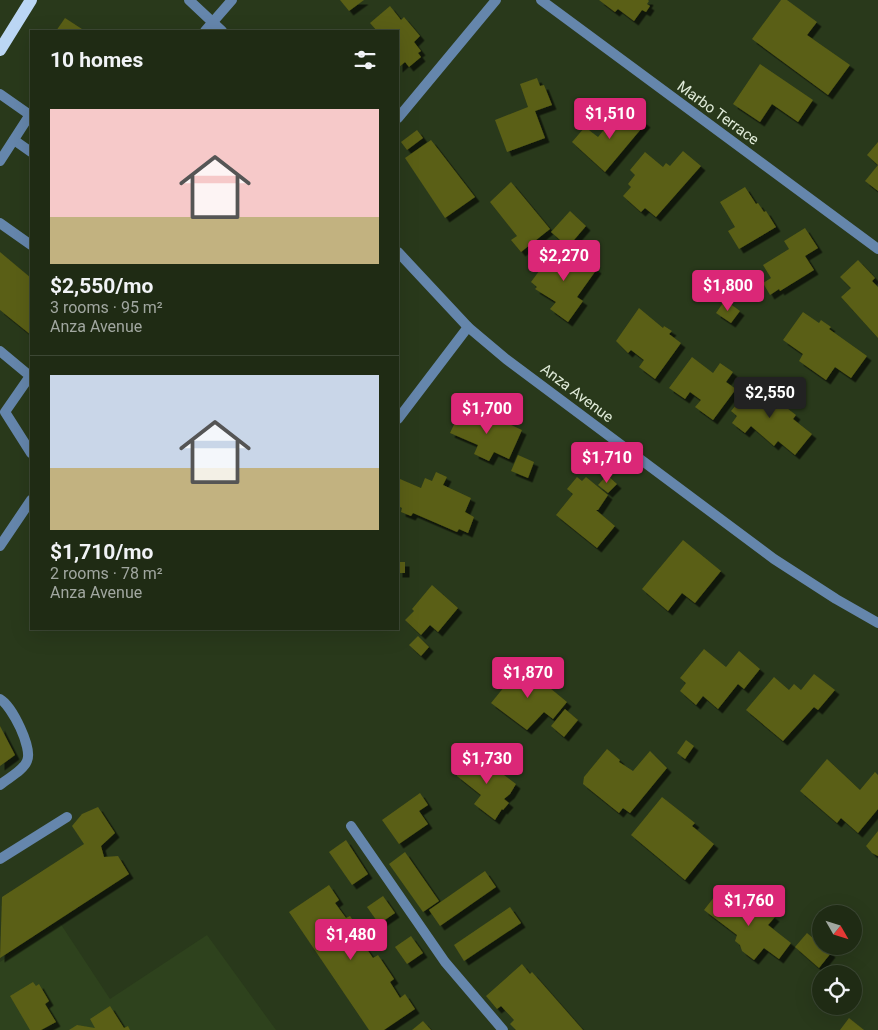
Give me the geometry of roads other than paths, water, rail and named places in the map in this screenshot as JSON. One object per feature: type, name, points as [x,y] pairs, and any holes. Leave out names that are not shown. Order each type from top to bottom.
[{"type":"main road","points":[[0,50],[31,0]]},
{"type":"street","points":[[189,0],[221,30]]},
{"type":"street","points":[[206,30],[232,0]]},
{"type":"street","points":[[399,117],[496,0]]},
{"type":"street","name":"Marbo Terrace","points":[[541,0],[878,249]]},
{"type":"street","points":[[0,94],[30,114],[0,161]]},
{"type":"street","points":[[14,140],[30,151]]},
{"type":"street","points":[[0,223],[30,244]]},
{"type":"street","name":"Anza Avenue","points":[[399,253],[468,327],[601,431],[774,559],[878,625]]},
{"type":"street","points":[[399,417],[468,327]]},
{"type":"street","points":[[0,351],[30,376],[3,410],[30,451]]},
{"type":"street","points":[[0,546],[30,501]]},
{"type":"street","points":[[0,699],[5,702],[19,725],[27,745],[28,760],[0,784]]},
{"type":"street","points":[[0,860],[67,817]]},
{"type":"street","points":[[351,826],[445,962],[503,1030]]}]
